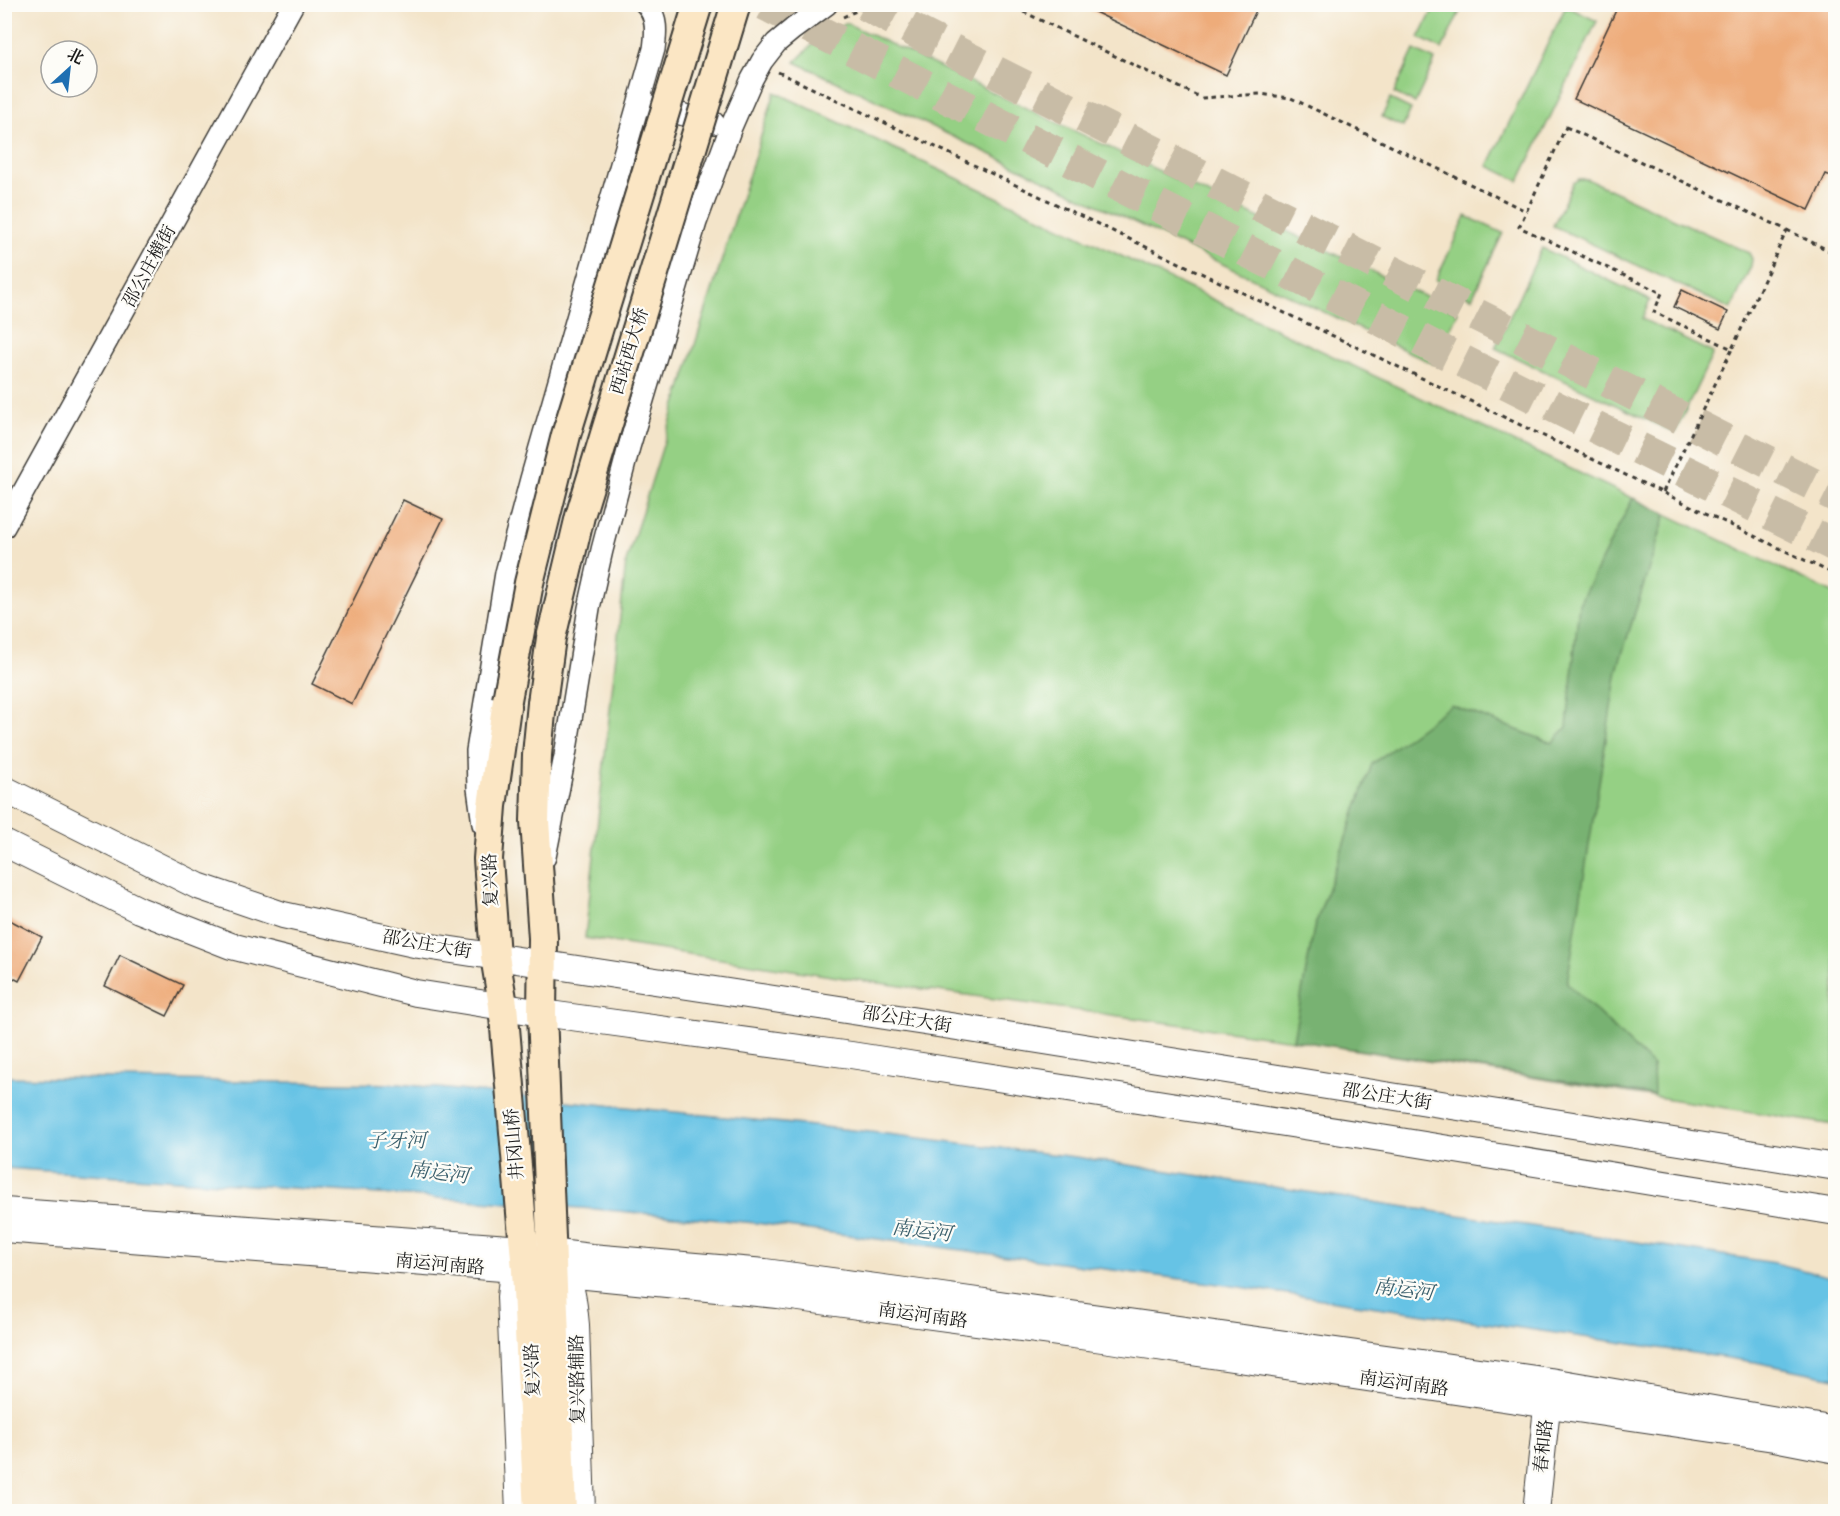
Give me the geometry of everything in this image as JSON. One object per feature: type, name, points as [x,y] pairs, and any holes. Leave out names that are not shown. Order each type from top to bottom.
[{"type":"main road","name":"西站西大桥","points":[[507,700],[529,583],[566,435],[698,4]]},
{"type":"main road","name":"西站西大桥","points":[[539,887],[535,821],[537,755],[551,638],[580,516],[736,4]]},
{"type":"main road","name":"复兴路","points":[[506,1060],[488,859],[492,806],[507,700]]},
{"type":"main road","points":[[539,887],[543,964],[542,1013]]},
{"type":"main road","name":"井冈山桥","points":[[538,1256],[545,1064],[542,1013]]},
{"type":"main road","name":"井冈山桥","points":[[506,1060],[538,1256]]},
{"type":"main road","name":"复兴路","points":[[538,1256],[538,1512]]},
{"type":"main road","name":"复兴路","points":[[538,1256],[562,1512]]},
{"type":"street","name":"邵公庄横街","points":[[4,527],[293,4]]},
{"type":"street","points":[[488,859],[478,788],[477,751],[506,573],[654,49],[656,29],[649,8],[645,4]]},
{"type":"street","points":[[539,887],[565,756],[589,608],[602,550],[629,447],[696,222],[731,127],[762,61],[793,29],[834,11]]},
{"type":"street","points":[[639,103],[731,127]]},
{"type":"street","name":"邵公庄大街","points":[[4,789],[198,886],[283,915],[419,945],[957,1027],[1836,1167]]},
{"type":"street","points":[[4,843],[139,910],[231,946],[416,993],[542,1013],[851,1055],[1836,1212]]},
{"type":"street","name":"南运河南路","points":[[4,1211],[538,1256],[765,1272],[1549,1393],[1836,1430]]},
{"type":"street","name":"南运河南路","points":[[4,1229],[538,1256]]},
{"type":"street","points":[[519,1512],[510,1297],[538,1256]]},
{"type":"street","name":"复兴路辅路","points":[[538,1256],[576,1325],[582,1512]]},
{"type":"street","name":"南运河南路","points":[[1549,1393],[1836,1450]]},
{"type":"street","name":"春和路","points":[[1536,1512],[1549,1393]]},
{"type":"path","points":[[834,11],[871,4]]},
{"type":"path","points":[[1006,4],[1202,98],[1260,94],[1291,98],[1526,211]]},
{"type":"path","points":[[772,80],[783,66]]},
{"type":"path","points":[[778,72],[1836,575]]},
{"type":"path","points":[[1732,349],[1654,312],[1662,293],[1519,227],[1566,127],[1836,254]]},
{"type":"path","points":[[1663,492],[1787,230]]},
{"type":"green space","points":[[1436,4],[1463,5],[1442,49],[1419,38]]},
{"type":"green space","points":[[1566,6],[1597,21],[1519,181],[1488,166]]},
{"type":"green space","points":[[846,23],[1458,312],[1434,364],[795,62],[814,43]]},
{"type":"green space","points":[[1414,50],[1435,60],[1415,103],[1394,93]]},
{"type":"green space","points":[[775,92],[1835,594],[1835,1125],[1293,1040],[851,979],[585,938],[626,562]]},
{"type":"green space","points":[[1390,99],[1411,109],[1403,127],[1382,117]]},
{"type":"green space","points":[[1579,179],[1587,179],[1749,253],[1752,259],[1751,266],[1731,309],[1553,226],[1573,183]]},
{"type":"green space","points":[[1466,216],[1503,233],[1472,298],[1436,280]]},
{"type":"green space","points":[[1542,248],[1650,300],[1642,319],[1713,353],[1675,433],[1495,348]]},
{"type":"green space","points":[[1633,498],[1666,514],[1617,670],[1567,983],[1653,1066],[1654,1095],[1293,1040],[1314,928],[1372,764],[1451,705],[1552,743],[1567,727],[1579,604]]},
{"type":"water","name":"子牙河","points":[[4,1077],[399,1084],[862,1131],[1076,1157],[1775,1263],[1835,1278],[1835,1378],[1755,1362],[1226,1285],[756,1223],[594,1209],[5,1168]]},
{"type":"building","points":[[1078,4],[1259,4],[1226,75]]},
{"type":"building","points":[[1619,4],[1836,4],[1836,178],[1826,174],[1809,210],[1574,99]]},
{"type":"building","points":[[1682,290],[1728,312],[1720,329],[1674,307]]},
{"type":"building","points":[[403,500],[443,519],[352,704],[312,684]]},
{"type":"building","points":[[4,917],[42,937],[19,981],[4,973]]},
{"type":"building","points":[[120,955],[183,985],[167,1016],[105,986]]},
{"type":"tunnel","points":[[765,4],[1442,351],[1836,546]]},
{"type":"tunnel","points":[[865,4],[922,35],[1836,496]]},
{"type":"water label","name":"南运河","points":[[439,1172]]},
{"type":"water label","name":"南运河","points":[[922,1230]]},
{"type":"water label","name":"南运河","points":[[1404,1289]]}]
